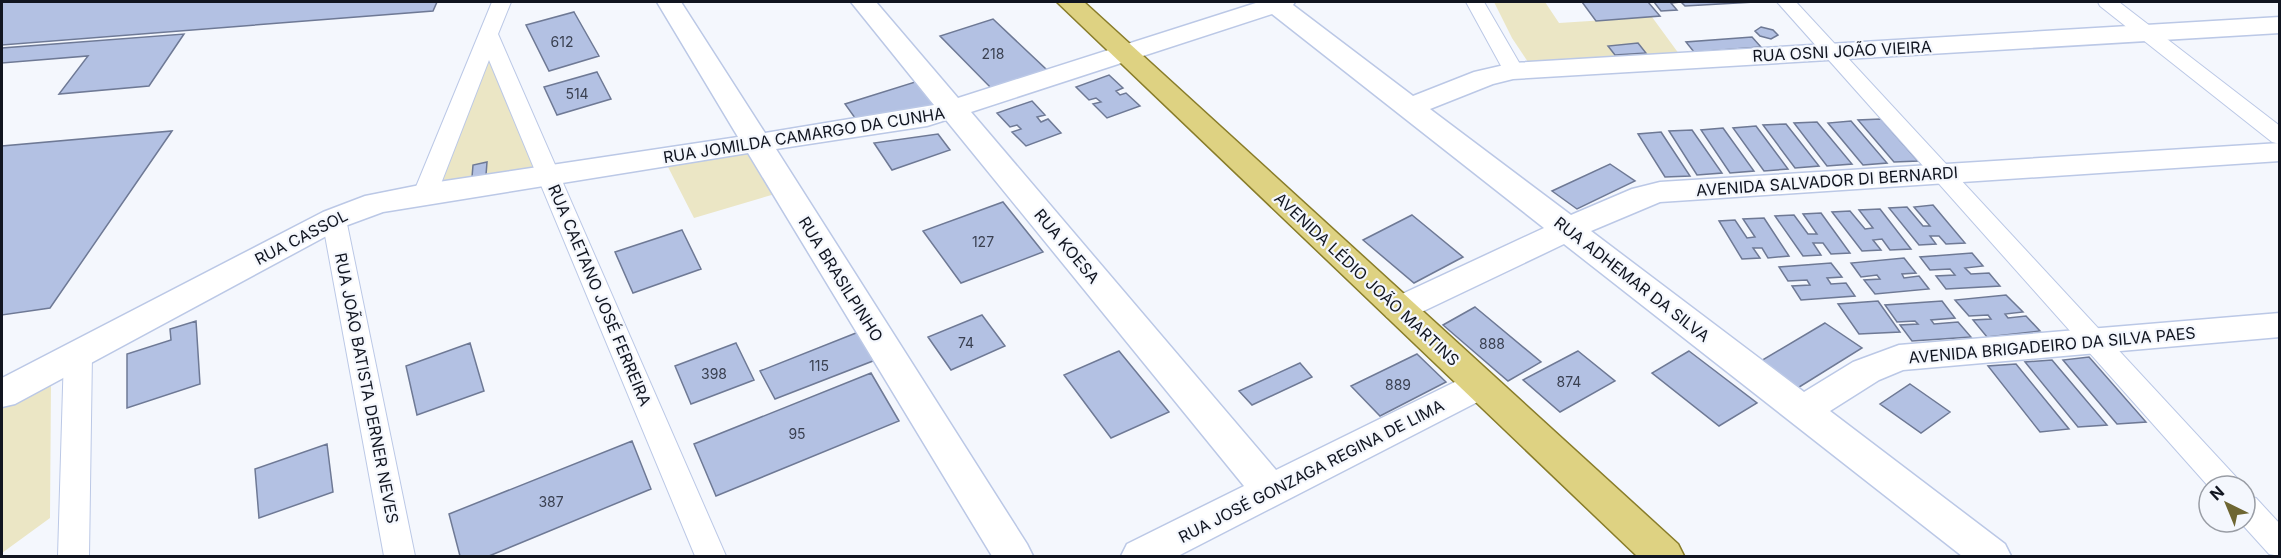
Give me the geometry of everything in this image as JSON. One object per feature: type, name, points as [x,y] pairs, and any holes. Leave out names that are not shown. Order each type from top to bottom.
[{"type":"main road","name":"AVENIDA LÉDIO JOÃO MARTINS","points":[[1070,2],[1664,556]]},
{"type":"street","points":[[425,194],[502,2]]},
{"type":"street","name":"RUA BRASILPINHO","points":[[669,2],[1013,556]]},
{"type":"street","name":"RUA KOESA","points":[[863,2],[1271,491]]},
{"type":"street","name":"RUA JOMILDA CAMARGO DA CUNHA","points":[[425,194],[927,117],[1277,2]]},
{"type":"street","name":"RUA ADHEMAR DA SILVA","points":[[1277,2],[1991,556]]},
{"type":"street","points":[[1474,2],[1513,71]]},
{"type":"street","points":[[1786,2],[2215,474]]},
{"type":"street","points":[[2107,2],[2280,137]]},
{"type":"street","name":"RUA OSNI JOÃO VIEIRA","points":[[1410,107],[1484,78],[1513,71],[2280,25]]},
{"type":"street","name":"RUA CAETANO JOSÉ FERREIRA","points":[[488,34],[711,556]]},
{"type":"street","name":"AVENIDA SALVADOR DI BERNARDI","points":[[1399,309],[1568,229],[1643,196],[1660,192],[2280,152]]},
{"type":"street","name":"RUA CASSOL","points":[[2,394],[334,219],[376,203],[425,194]]},
{"type":"street","name":"RUA JOÃO BATISTA DERNER NEVES","points":[[334,219],[400,556]]},
{"type":"street","name":"AVENIDA BRIGADEIRO DA SILVA PAES","points":[[1802,411],[1866,371],[1899,358],[2280,325]]},
{"type":"street","points":[[73,556],[78,354]]},
{"type":"street","name":"RUA JOSÉ GONZAGA REGINA DE LIMA","points":[[1142,556],[1480,385]]},
{"type":"street","points":[[2257,520],[2280,545]]},
{"type":"shaded area","points":[[1494,2],[1545,2],[1559,23],[1652,17],[1682,58],[1530,65],[1512,38]]},
{"type":"shaded area","points":[[487,49],[539,173],[434,189]]},
{"type":"shaded area","points":[[750,153],[775,194],[694,218],[668,167]]},
{"type":"shaded area","points":[[51,381],[50,518],[2,553],[2,407]]},
{"type":"building","points":[[2,2],[437,2],[433,11],[2,45]]},
{"type":"building","points":[[1582,2],[1648,2],[1660,16],[1596,21]]},
{"type":"building","points":[[1654,2],[1681,2],[1671,3],[1677,10],[1661,11]]},
{"type":"building","points":[[1681,2],[1755,2],[1685,6]]},
{"type":"building","points":[[574,12],[599,56],[549,71],[526,25]]},
{"type":"building","points":[[993,19],[1047,70],[992,89],[940,36]]},
{"type":"building","points":[[1761,27],[1773,30],[1778,35],[1771,39],[1760,36],[1755,31]]},
{"type":"building","points":[[184,34],[149,86],[59,94],[88,56],[2,63],[2,48]]},
{"type":"building","points":[[1752,37],[1761,47],[1694,52],[1686,42]]},
{"type":"building","points":[[1638,43],[1646,53],[1615,55],[1608,46]]},
{"type":"building","points":[[597,72],[611,99],[557,115],[544,87]]},
{"type":"building","points":[[1109,75],[1123,88],[1116,91],[1120,95],[1126,93],[1140,106],[1107,118],[1093,104],[1101,102],[1096,98],[1089,100],[1076,87]]},
{"type":"building","points":[[915,82],[935,105],[855,118],[845,104]]},
{"type":"building","points":[[1032,101],[1045,115],[1037,117],[1041,122],[1048,119],[1061,133],[1026,146],[1012,132],[1021,129],[1017,125],[1010,127],[997,113]]},
{"type":"building","points":[[1881,119],[1918,161],[1894,162],[1858,120]]},
{"type":"building","points":[[1851,121],[1887,163],[1863,165],[1828,123]]},
{"type":"building","points":[[1817,122],[1852,164],[1827,166],[1794,123]]},
{"type":"building","points":[[1786,124],[1819,166],[1795,168],[1763,125]]},
{"type":"building","points":[[1756,126],[1788,169],[1764,171],[1733,128]]},
{"type":"building","points":[[1723,128],[1754,171],[1730,173],[1701,130]]},
{"type":"building","points":[[1692,130],[1722,173],[1697,175],[1669,131]]},
{"type":"building","points":[[172,131],[50,308],[2,315],[2,146]]},
{"type":"building","points":[[1661,132],[1690,176],[1665,177],[1638,134]]},
{"type":"building","points":[[938,134],[950,150],[892,170],[874,143]]},
{"type":"building","points":[[487,162],[486,175],[472,177],[473,165]]},
{"type":"building","points":[[1610,164],[1635,181],[1577,209],[1552,191]]},
{"type":"building","points":[[1003,202],[1043,252],[961,283],[923,231]]},
{"type":"building","points":[[1933,205],[1965,243],[1946,244],[1939,236],[1930,236],[1936,244],[1919,245],[1889,208],[1907,207],[1923,226],[1930,226],[1914,207]]},
{"type":"building","points":[[1880,209],[1911,249],[1890,250],[1882,239],[1873,240],[1881,250],[1862,251],[1832,212],[1850,211],[1865,229],[1873,228],[1859,210]]},
{"type":"building","points":[[1821,213],[1850,253],[1831,254],[1823,243],[1813,243],[1821,255],[1803,256],[1775,216],[1794,215],[1808,234],[1817,234],[1803,214]]},
{"type":"building","points":[[1412,215],[1463,257],[1414,283],[1363,240]]},
{"type":"building","points":[[1764,218],[1789,256],[1768,258],[1762,248],[1753,248],[1760,258],[1742,259],[1719,221],[1735,220],[1747,238],[1755,237],[1743,219]]},
{"type":"building","points":[[682,230],[701,269],[633,293],[615,252]]},
{"type":"building","points":[[1972,253],[1983,266],[1965,268],[1971,274],[1989,273],[2000,286],[1946,289],[1936,276],[1955,275],[1950,269],[1930,270],[1920,257]]},
{"type":"building","points":[[1904,258],[1916,273],[1902,274],[1904,278],[1919,276],[1929,289],[1875,294],[1864,280],[1880,279],[1877,275],[1861,277],[1851,263]]},
{"type":"building","points":[[1831,263],[1842,277],[1827,278],[1831,284],[1846,283],[1855,296],[1801,300],[1792,286],[1810,285],[1807,280],[1788,281],[1779,267]]},
{"type":"building","points":[[2006,295],[2023,312],[2005,314],[2008,318],[2026,316],[2040,331],[1987,337],[1973,320],[1991,319],[1988,315],[1969,316],[1955,300]]},
{"type":"building","points":[[1878,301],[1900,332],[1859,334],[1838,304]]},
{"type":"building","points":[[1942,301],[1955,318],[1931,320],[1934,324],[1958,322],[1971,337],[1912,341],[1900,325],[1918,324],[1915,321],[1897,322],[1885,305]]},
{"type":"building","points":[[1475,307],[1541,362],[1508,381],[1443,325]]},
{"type":"building","points":[[982,315],[1005,346],[951,370],[928,337]]},
{"type":"building","points":[[196,321],[200,384],[127,408],[127,354],[171,340],[170,329]]},
{"type":"building","points":[[1825,323],[1862,348],[1796,389],[1759,362]]},
{"type":"building","points":[[861,331],[878,359],[775,399],[760,371]]},
{"type":"building","points":[[470,343],[484,391],[417,415],[406,366]]},
{"type":"building","points":[[736,343],[754,380],[691,404],[675,366]]},
{"type":"building","points":[[1119,351],[1169,412],[1111,438],[1064,375]]},
{"type":"building","points":[[1578,351],[1615,381],[1560,412],[1523,380]]},
{"type":"building","points":[[1689,351],[1757,403],[1719,426],[1652,373]]},
{"type":"building","points":[[1417,354],[1446,382],[1380,416],[1351,386]]},
{"type":"building","points":[[2089,357],[2146,422],[2117,424],[2063,360]]},
{"type":"building","points":[[2052,360],[2107,425],[2078,427],[2025,362]]},
{"type":"building","points":[[1300,363],[1312,377],[1252,405],[1239,391]]},
{"type":"building","points":[[2016,364],[2069,429],[2040,432],[1988,366]]},
{"type":"building","points":[[871,373],[899,421],[716,496],[694,444]]},
{"type":"building","points":[[1910,384],[1950,412],[1921,433],[1880,404]]},
{"type":"building","points":[[632,441],[651,489],[489,556],[460,556],[449,514]]},
{"type":"building","points":[[327,444],[333,492],[259,518],[255,469]]}]
